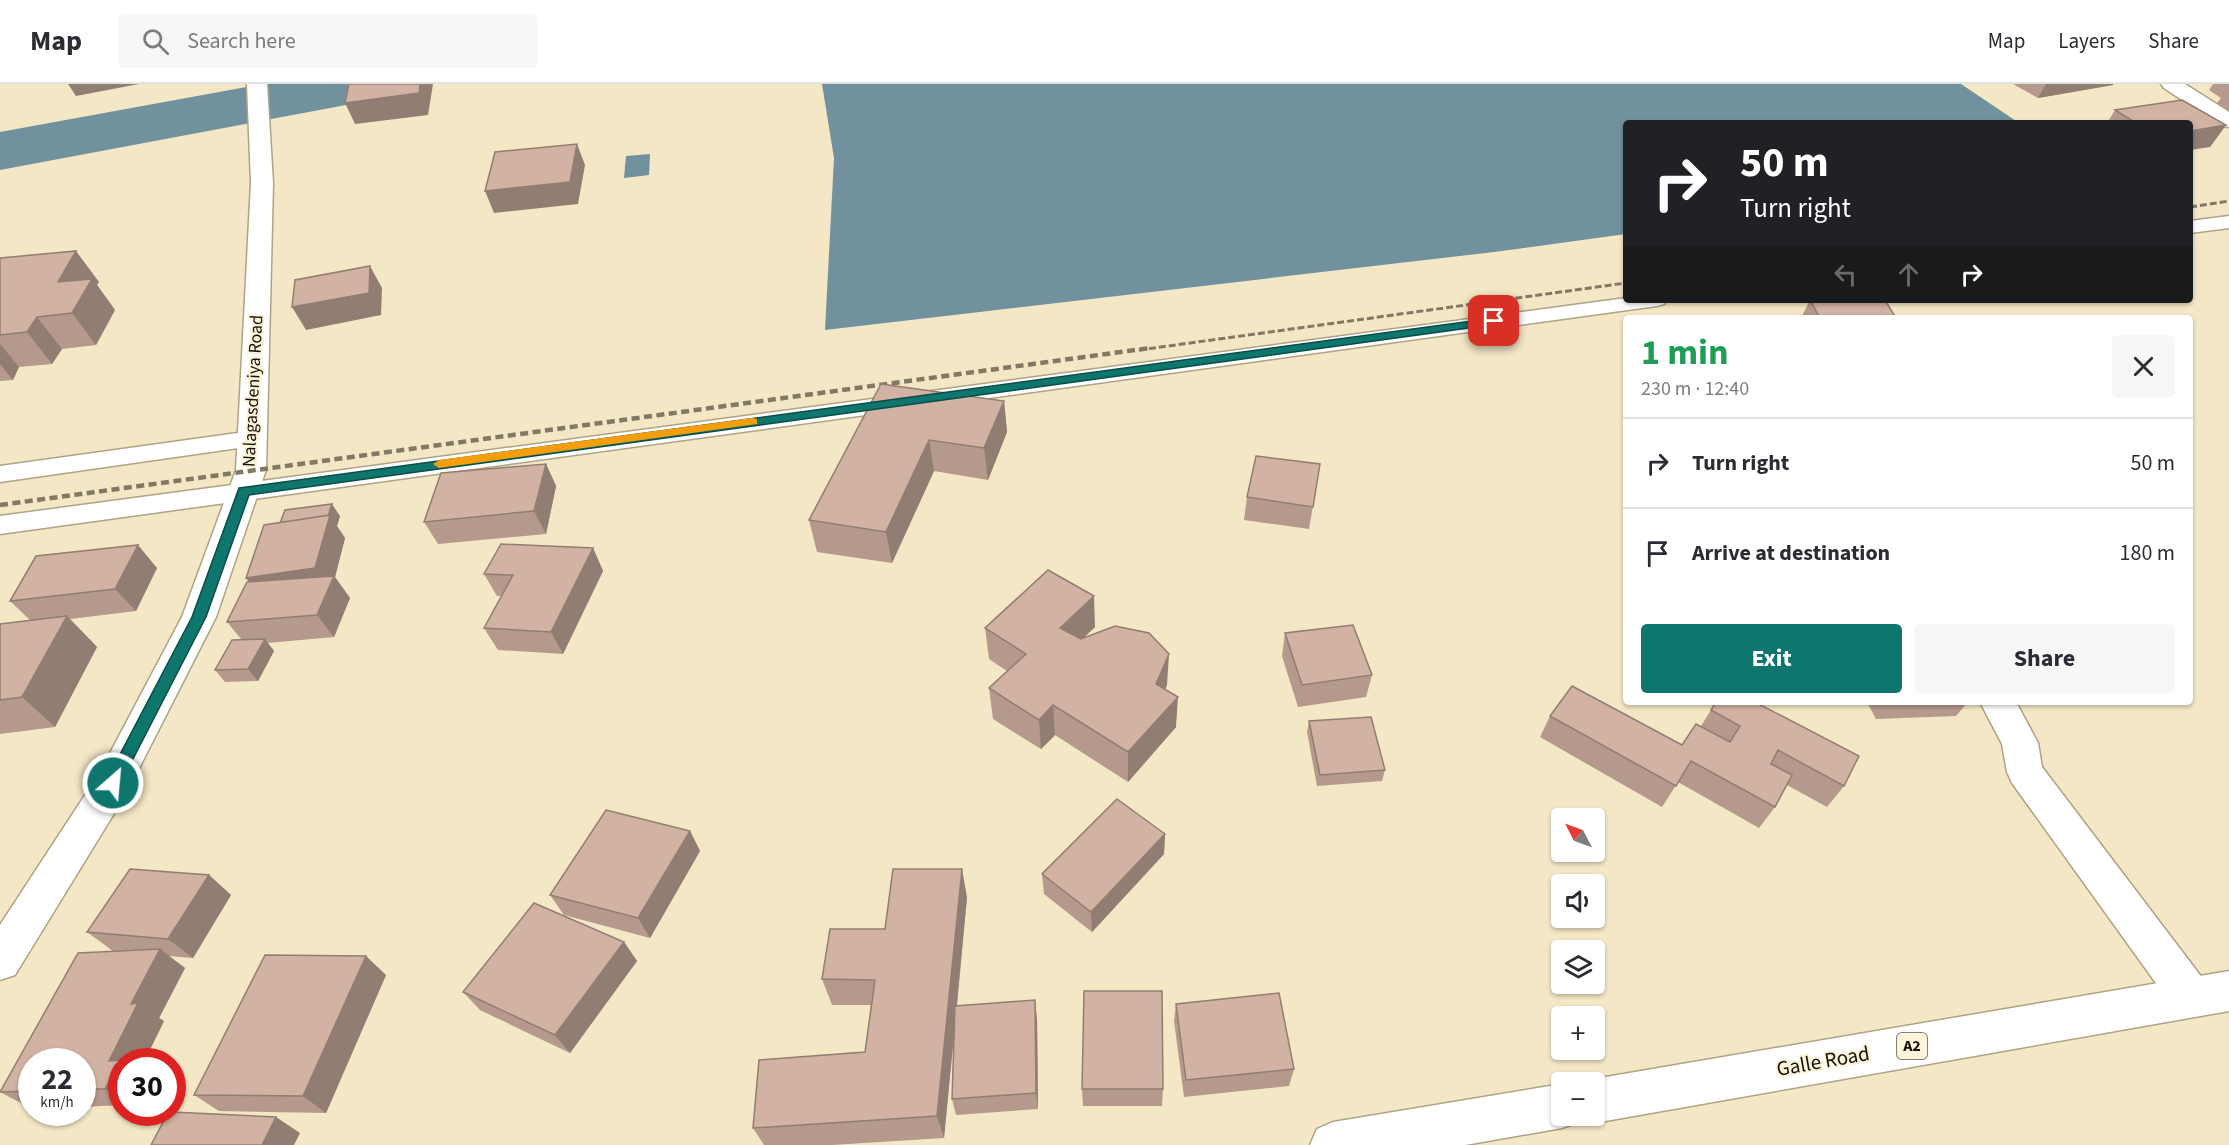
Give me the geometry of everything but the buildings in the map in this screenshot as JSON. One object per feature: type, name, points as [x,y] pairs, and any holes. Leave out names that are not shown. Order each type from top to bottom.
[{"type":"main road","name":"Nalagasdeniya Road","points":[[0,961],[113,783],[194,628],[251,470],[262,183],[256,84]]},
{"type":"main road","points":[[2171,84],[2229,121]]},
{"type":"main road","points":[[2000,705],[2020,743],[2025,772],[2210,994]]},
{"type":"main road","name":"Galle Road","points":[[1605,1099],[2210,994]]},
{"type":"main road","points":[[1333,1145],[1551,1108]]},
{"type":"lane","points":[[2193,227],[2229,222]]},
{"type":"lane","points":[[0,525],[1635,303]]},
{"type":"lane","points":[[0,474],[252,440]]},
{"type":"water","points":[[822,84],[1961,84],[2015,120],[1623,120],[1623,234],[1494,252],[825,330],[834,158]]},
{"type":"water","points":[[650,154],[649,175],[624,178],[626,156]]},
{"type":"waterway","points":[[0,151],[362,84]]},
{"type":"railway","points":[[2193,207],[2229,201]]},
{"type":"railway","points":[[1139,350],[1623,283]]},
{"type":"railway","points":[[0,505],[1150,348]]},
{"type":"slow traffic","points":[[439,464],[752,421]]},
{"type":"route","points":[[113,783],[199,617],[244,491],[1494,321]]}]
